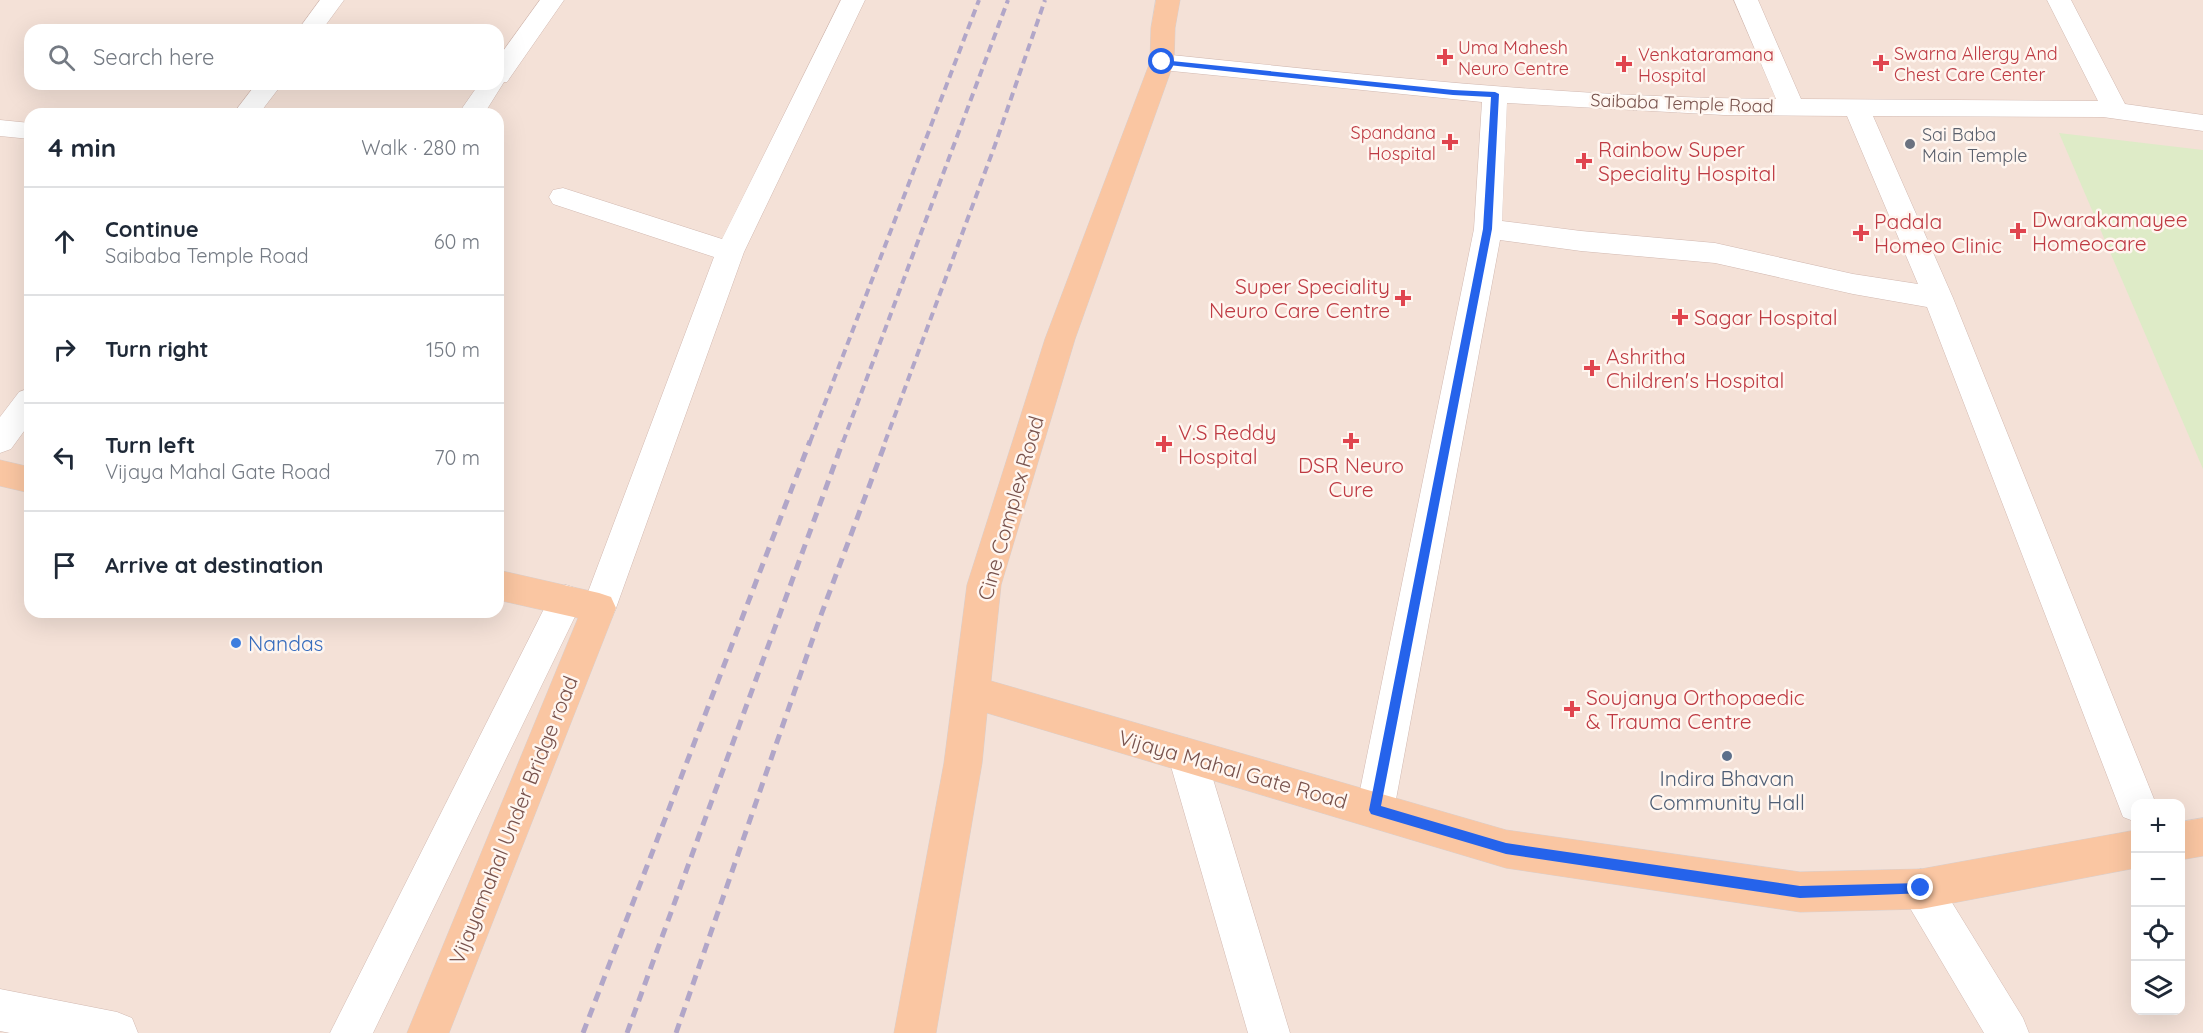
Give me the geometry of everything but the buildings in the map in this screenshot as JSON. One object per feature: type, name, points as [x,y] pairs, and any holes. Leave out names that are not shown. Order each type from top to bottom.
[{"type":"main road","name":"Cine Complex Road","points":[[915,1033],[963,763],[984,585],[1060,339],[1162,62],[1163,28],[1168,0]]},
{"type":"main road","points":[[0,473],[24,479]]},
{"type":"main road","points":[[504,586],[583,604]]},
{"type":"main road","name":"Vijayamahal Under Bridge road","points":[[428,1033],[583,604]]},
{"type":"main road","name":"Vijaya Mahal Gate Road","points":[[971,692],[1506,849],[1789,891],[1921,888],[2131,850]]},
{"type":"main road","points":[[2185,840],[2203,837]]},
{"type":"street","points":[[314,24],[332,0]]},
{"type":"street","points":[[504,68],[552,0]]},
{"type":"street","points":[[1746,0],[1792,107]]},
{"type":"street","points":[[2059,0],[2116,111]]},
{"type":"street","points":[[351,1033],[583,604],[730,252],[844,1]]},
{"type":"street","name":"Saibaba Temple Road","points":[[1162,62],[1453,92],[1724,107],[2116,111],[2203,123]]},
{"type":"street","points":[[251,108],[264,90]]},
{"type":"street","points":[[475,108],[488,90]]},
{"type":"street","points":[[1375,810],[1488,229],[1495,94]]},
{"type":"street","points":[[1856,107],[1938,298],[2135,799]]},
{"type":"street","points":[[0,128],[24,130]]},
{"type":"street","points":[[563,198],[730,252]]},
{"type":"street","points":[[1488,229],[1581,241],[1715,253],[1852,284],[1938,298]]},
{"type":"street","points":[[0,440],[24,408]]},
{"type":"street","points":[[1186,756],[1269,1033]]},
{"type":"street","points":[[1921,888],[2008,1033]]},
{"type":"street","points":[[0,1010],[117,1033]]},
{"type":"shaded area","points":[[0,0],[2203,0],[2203,1033],[0,1033]]},
{"type":"green space","points":[[2059,133],[2203,150],[2203,469]]},
{"type":"railway","points":[[810,442],[979,0]]},
{"type":"railway","points":[[843,442],[1008,0]]},
{"type":"railway","points":[[885,442],[995,145],[1045,0]]},
{"type":"railway","points":[[583,1033],[810,441]]},
{"type":"railway","points":[[627,1033],[843,441]]},
{"type":"railway","points":[[676,1033],[821,615],[886,441]]},
{"type":"place","name":"Uma Mahesh Neuro Centre","points":[[1445,57]]},
{"type":"place","name":"Swarna Allergy And Chest Care Center","points":[[1881,63]]},
{"type":"place","name":"Venkataramana Hospital","points":[[1624,64]]},
{"type":"place","name":"Spandana Hospital","points":[[1450,142]]},
{"type":"place","name":"Sai Baba Main Temple","points":[[1910,144]]},
{"type":"place","name":"Rainbow Super Speciality Hospital","points":[[1584,161]]},
{"type":"place","name":"Dwarakamayee Homeocare","points":[[2018,231]]},
{"type":"place","name":"Padala Homeo Clinic","points":[[1861,233]]},
{"type":"place","name":"Super Speciality Neuro Care Centre","points":[[1403,298]]},
{"type":"place","name":"Sagar Hospital","points":[[1680,317]]},
{"type":"place","name":"Ashritha Children's Hospital","points":[[1592,368]]},
{"type":"place","name":"DSR Neuro Cure","points":[[1351,441]]},
{"type":"place","name":"V.S Reddy Hospital","points":[[1164,444]]},
{"type":"place","name":"Nandas","points":[[236,643]]},
{"type":"place","name":"Soujanya Orthopaedic & Trauma Centre","points":[[1572,709]]},
{"type":"place","name":"Indira Bhavan Community Hall","points":[[1727,756]]},
{"type":"route","points":[[1162,62],[1453,92],[1495,94],[1488,229],[1375,810],[1506,849],[1800,892],[1921,888]]}]
